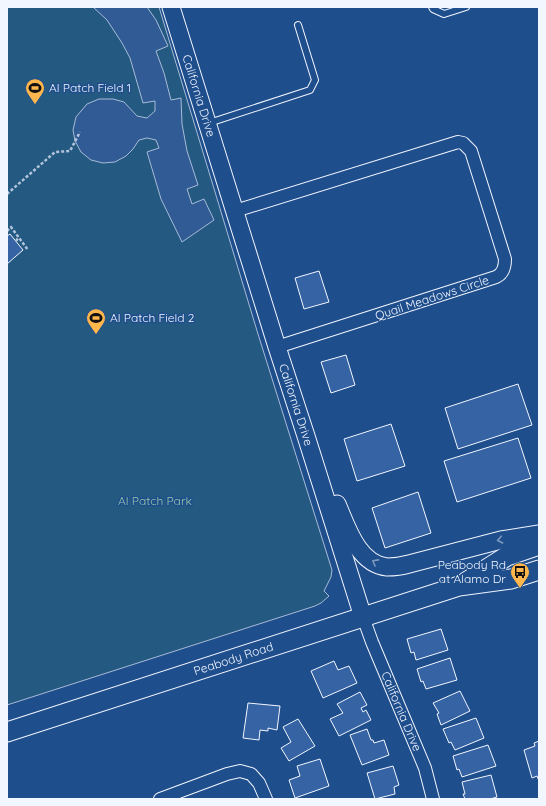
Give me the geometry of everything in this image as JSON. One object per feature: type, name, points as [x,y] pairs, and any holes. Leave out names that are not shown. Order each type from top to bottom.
[{"type":"main road","name":"Peabody Road","points":[[459,586],[507,556],[539,545]]},
{"type":"main road","name":"Peabody Road","points":[[7,732],[459,586],[511,579],[539,570]]},
{"type":"street","name":"California Drive","points":[[171,7],[363,617],[425,768],[433,799]]},
{"type":"street","name":"Quail Meadows Circle","points":[[235,211],[458,142],[463,143],[471,151],[502,252],[505,265],[500,275],[277,347]]},
{"type":"street","points":[[306,436],[353,540],[363,554],[379,565],[395,567],[501,540],[539,534]]},
{"type":"street","points":[[160,799],[227,774],[240,771],[251,774],[260,782],[266,799]]},
{"type":"lane","points":[[432,7],[433,9],[444,14],[466,7]]},
{"type":"lane","points":[[208,124],[310,90],[316,80],[298,26]]},
{"type":"path","points":[[7,194],[55,152],[70,151],[80,132]]},
{"type":"path","points":[[7,231],[11,227],[28,250]]},
{"type":"path","points":[[16,241],[19,238]]},
{"type":"green space","name":"Al Patch Park","points":[[7,7],[159,7],[258,334],[332,570],[331,577],[324,591],[329,596],[315,606],[7,705]]},
{"type":"shaded area","points":[[93,7],[147,7],[156,20],[168,46],[156,51],[164,73],[171,100],[181,98],[182,124],[187,151],[198,185],[187,189],[192,204],[204,199],[214,220],[182,242],[161,199],[147,152],[159,148],[156,140],[147,138],[139,140],[126,156],[115,162],[103,163],[91,160],[81,152],[75,141],[73,130],[76,117],[87,104],[99,99],[113,99],[124,102],[137,116],[147,118],[155,111],[155,101],[143,103],[130,58],[122,43],[107,20]]},
{"type":"building","points":[[10,234],[23,250],[7,264],[7,236]]},
{"type":"building","points":[[319,271],[329,302],[304,309],[295,278]]},
{"type":"building","points":[[346,355],[355,385],[331,393],[321,362]]},
{"type":"building","points":[[518,384],[532,425],[458,449],[445,408]]},
{"type":"building","points":[[391,424],[405,466],[357,481],[344,439]]},
{"type":"building","points":[[518,438],[531,478],[457,502],[444,461]]},
{"type":"building","points":[[418,492],[431,533],[385,548],[372,508]]},
{"type":"building","points":[[441,629],[448,650],[416,660],[414,652],[411,653],[407,639]]},
{"type":"building","points":[[450,658],[457,680],[426,689],[423,681],[421,682],[417,669]]},
{"type":"building","points":[[334,661],[338,670],[349,666],[357,683],[323,698],[311,671]]},
{"type":"building","points":[[460,691],[470,711],[441,725],[437,714],[439,713],[433,703]]},
{"type":"building","points":[[360,692],[367,705],[361,708],[363,712],[366,710],[371,720],[339,736],[330,719],[343,713],[337,704]]},
{"type":"building","points":[[248,703],[280,706],[277,730],[268,728],[268,731],[260,730],[259,740],[243,738]]},
{"type":"building","points":[[476,718],[484,738],[455,750],[451,742],[449,743],[443,729]]},
{"type":"building","points":[[298,719],[315,746],[289,761],[281,748],[291,742],[283,727]]},
{"type":"building","points":[[367,729],[371,740],[373,740],[374,743],[384,740],[389,755],[362,765],[350,735]]},
{"type":"building","points":[[539,741],[539,781],[537,776],[532,778],[524,750],[535,746],[534,743]]},
{"type":"building","points":[[488,745],[496,766],[462,777],[459,769],[457,770],[453,756]]},
{"type":"building","points":[[320,759],[329,786],[295,798],[289,780],[300,776],[297,766]]},
{"type":"building","points":[[393,766],[399,785],[394,787],[395,794],[375,799],[367,773]]},
{"type":"building","points":[[491,775],[497,797],[490,799],[465,799],[462,782]]},
{"type":"place","name":"Al Patch Field 1","points":[[35,105]]},
{"type":"place","name":"Al Patch Field 2","points":[[96,335]]},
{"type":"place","name":"Peabody Rd at Alamo Dr","points":[[520,589]]}]
